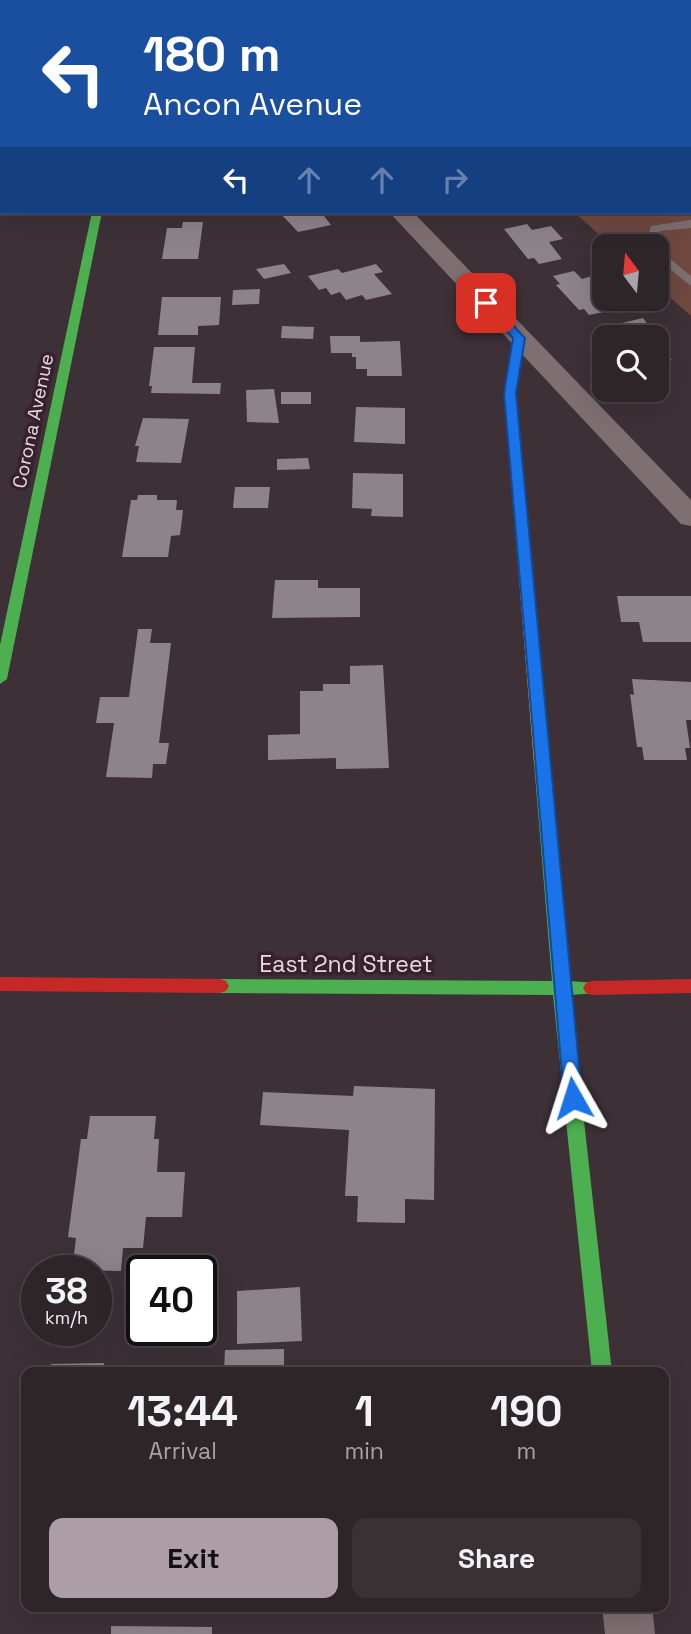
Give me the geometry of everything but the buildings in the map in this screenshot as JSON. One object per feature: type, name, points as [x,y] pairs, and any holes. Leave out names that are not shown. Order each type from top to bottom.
[{"type":"street","name":"Corona Avenue","points":[[0,680],[97,214]]},
{"type":"street","points":[[402,214],[691,517]]},
{"type":"street","points":[[519,338],[510,393],[561,989],[601,1367]]},
{"type":"street","name":"East 2nd Street","points":[[0,984],[561,989],[691,986]]},
{"type":"street","points":[[628,1612],[630,1634]]},
{"type":"lane","points":[[654,234],[655,228],[691,224]]},
{"type":"lane","points":[[669,263],[691,282]]},
{"type":"shaded area","points":[[576,214],[691,214],[691,316],[669,297],[669,234],[599,234]]},
{"type":"traffic: fast","points":[[0,679],[97,214]]},
{"type":"traffic: fast","points":[[542,763],[561,988],[601,1367]]},
{"type":"traffic: fast","points":[[220,986],[592,988]]},
{"type":"traffic: slow","points":[[519,338],[510,393],[542,763]]},
{"type":"traffic: jam","points":[[0,984],[220,986]]},
{"type":"traffic: jam","points":[[592,988],[691,986]]},
{"type":"route","points":[[486,303],[519,338],[510,393],[561,989],[573,1098]]}]
